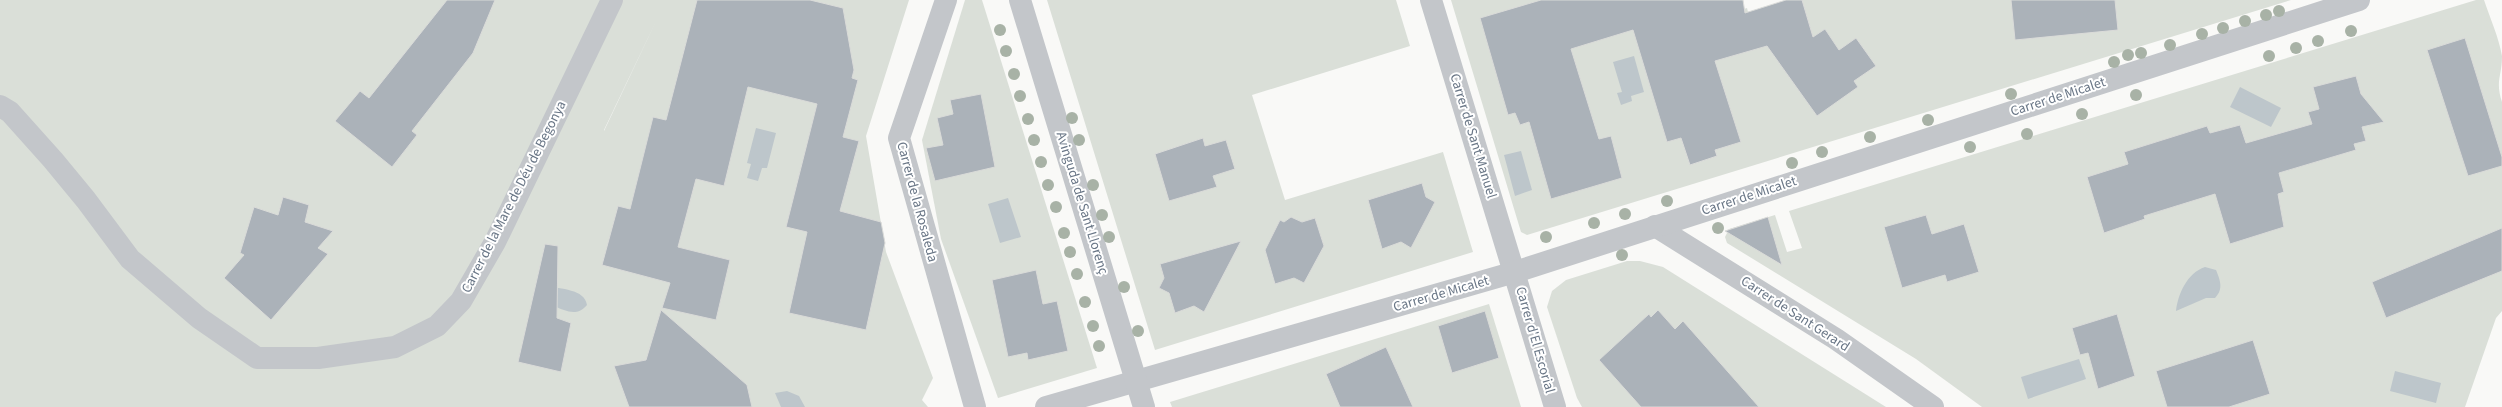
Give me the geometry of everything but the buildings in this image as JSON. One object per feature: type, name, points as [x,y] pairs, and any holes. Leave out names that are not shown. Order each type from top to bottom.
[{"type":"street","name":"Carrer de la Mare de Déu de Begonya","points":[[0,106],[10,112],[53,160],[86,200],[130,259],[199,318],[257,358],[318,358],[395,348],[437,326],[461,301],[495,242],[612,0]]},
{"type":"street","name":"Carrer de la Rosaleda","points":[[946,0],[899,138],[975,407]]},
{"type":"street","name":"Avinguda de Sant Llorenç","points":[[1020,0],[1144,407]]},
{"type":"street","name":"Carrer de Sant Manuel","points":[[1431,0],[1515,272]]},
{"type":"street","name":"Carrer de Micalet","points":[[1046,407],[1515,272],[2359,0]]},
{"type":"street","name":"Carrer de Sant Gerard","points":[[1655,226],[1836,339],[1933,407]]},
{"type":"street","name":"Carrer d'El Escorial","points":[[1515,272],[1555,407]]},
{"type":"shaded area","points":[[0,0],[909,0],[866,136],[886,252],[933,378],[922,400],[928,407],[0,407]],"holes":[[[657,19],[604,131],[604,130]]]},
{"type":"shaded area","points":[[965,0],[982,0],[1097,368],[998,398],[941,239],[922,140]]},
{"type":"shaded area","points":[[1047,0],[1396,0],[1410,46],[1252,95],[1285,200],[1443,152],[1473,252],[1155,350]]},
{"type":"shaded area","points":[[1451,0],[1718,0],[1723,16],[1747,8],[1748,12],[1787,0],[2291,0],[1527,235],[1521,232]]},
{"type":"shaded area","points":[[2476,0],[2484,0],[2497,35],[2502,56],[2499,89],[2502,102],[2502,311],[2496,318],[2465,407],[1982,407],[1916,359],[1727,243],[1725,237],[1729,229],[1775,215],[1787,252],[1802,248],[1789,211]]},
{"type":"shaded area","points":[[1634,56],[1644,92],[1631,96],[1632,101],[1621,105],[1617,93],[1622,92],[1613,62]]},
{"type":"shaded area","points":[[2240,87],[2281,108],[2271,127],[2230,107]]},
{"type":"shaded area","points":[[756,128],[776,133],[767,168],[762,168],[758,181],[747,178],[751,164],[747,163]]},
{"type":"shaded area","points":[[1521,151],[1532,190],[1515,196],[1504,155]]},
{"type":"shaded area","points":[[1008,198],[1021,237],[1000,243],[988,204]]},
{"type":"shaded area","points":[[1627,261],[1640,261],[1663,267],[1886,407],[1582,407],[1577,398],[1547,307],[1552,291],[1566,280]]},
{"type":"shaded area","points":[[2205,267],[2216,270],[2220,284],[2220,291],[2218,295],[2215,298],[2206,298],[2176,311],[2184,285],[2193,274]]},
{"type":"shaded area","points":[[547,286],[577,293],[582,296],[587,305],[583,309],[575,312],[567,311],[554,306]]},
{"type":"shaded area","points":[[1489,304],[1521,407],[1172,407],[1170,402]]},
{"type":"shaded area","points":[[2079,359],[2086,379],[2028,399],[2021,377]]},
{"type":"shaded area","points":[[2395,371],[2441,383],[2436,403],[2390,391]]},
{"type":"shaded area","points":[[787,391],[799,396],[805,407],[781,407],[775,393]]}]
